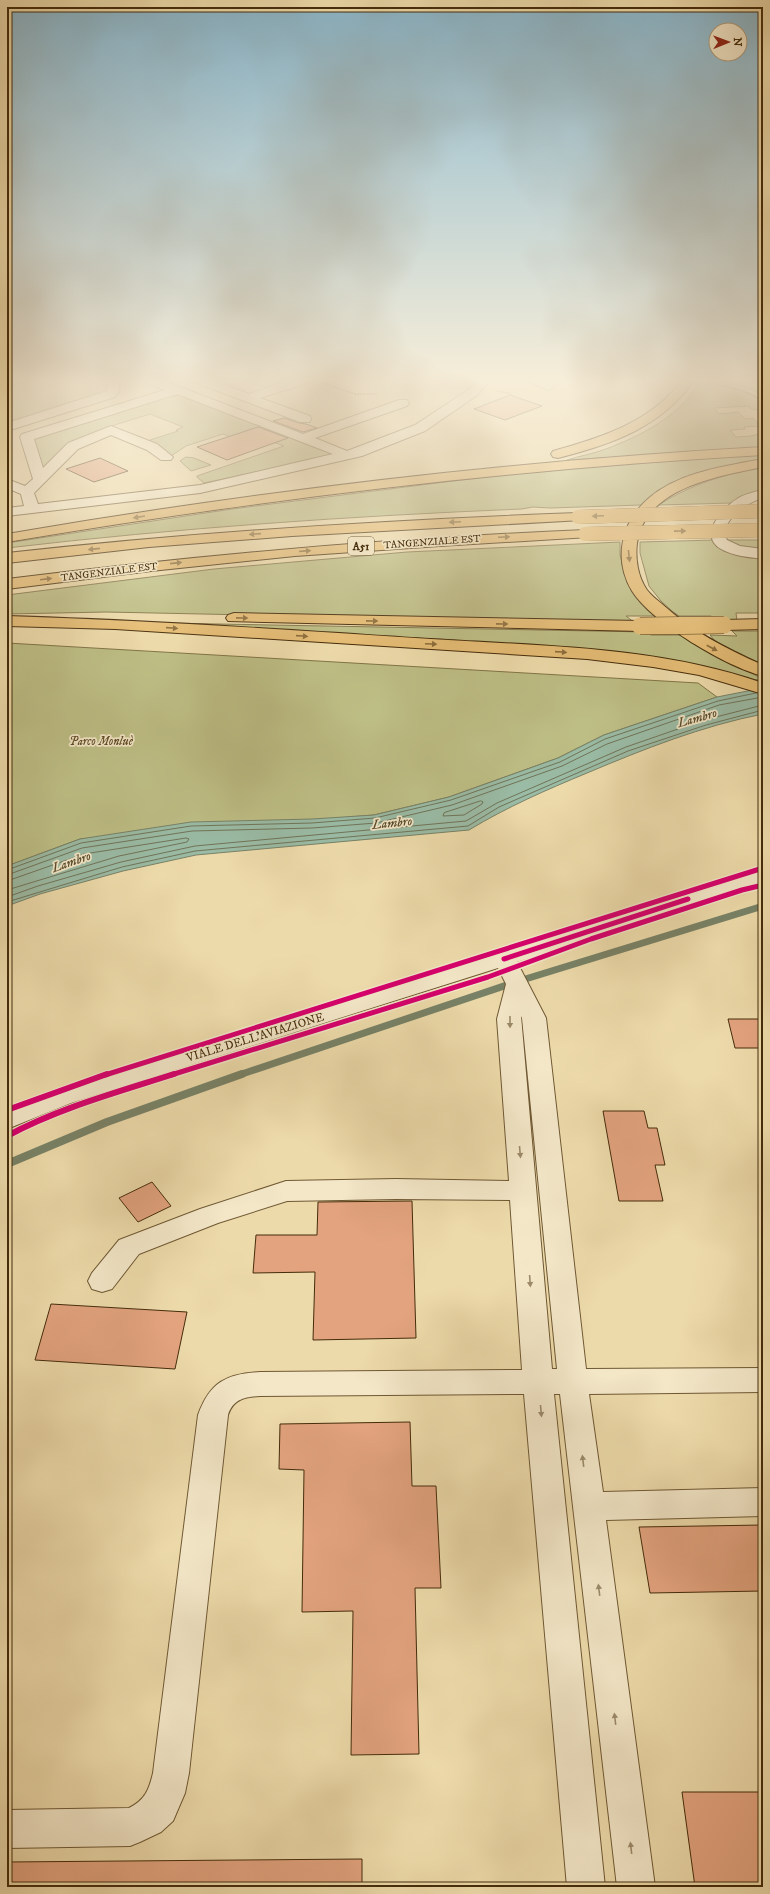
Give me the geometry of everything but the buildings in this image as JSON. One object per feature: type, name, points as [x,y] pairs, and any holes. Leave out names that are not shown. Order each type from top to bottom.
[{"type":"highway","points":[[395,483],[493,467]]},
{"type":"highway","points":[[7,538],[162,513],[395,483],[538,467]]},
{"type":"highway","points":[[746,467],[697,480],[679,487],[654,501],[644,510],[637,521],[629,542],[628,555],[632,574],[640,592],[662,613],[700,642],[760,682]]},
{"type":"highway","name":"TANGENZIALE EST","points":[[7,558],[304,530],[578,517],[763,511]]},
{"type":"highway","name":"TANGENZIALE EST","points":[[7,584],[232,557],[408,542],[585,534],[763,530]]},
{"type":"highway","points":[[7,620],[56,616],[118,615],[640,626],[763,624]]},
{"type":"highway","points":[[7,620],[115,624],[587,654],[673,666],[760,682]]},
{"type":"street","points":[[36,467],[40,480]]},
{"type":"street","points":[[7,512],[29,500],[40,480],[52,467]]},
{"type":"street","points":[[7,500],[29,500],[196,489],[293,467]]},
{"type":"street","points":[[7,482],[29,500]]},
{"type":"street","points":[[763,494],[740,502],[722,522],[718,529],[718,539],[727,547],[763,554]]},
{"type":"street","name":"VIALE DELL'AVIAZIONE","points":[[742,881],[763,864]]},
{"type":"street","name":"VIALE DELL'AVIAZIONE","points":[[7,1120],[62,1097],[510,971],[742,881],[763,876]]},
{"type":"street","points":[[510,971],[509,1019],[538,1381],[586,1887]]},
{"type":"street","points":[[510,971],[534,1018],[574,1381],[636,1887]]},
{"type":"street","points":[[102,1281],[129,1247],[209,1216],[286,1191],[396,1189],[523,1191]]},
{"type":"street","points":[[7,1829],[130,1828],[144,1822],[156,1814],[164,1802],[172,1773],[213,1415],[220,1398],[228,1390],[237,1386],[260,1384],[763,1380]]},
{"type":"street","points":[[589,1506],[763,1502]]},
{"type":"green space","points":[[42,467],[49,467],[43,473]]},
{"type":"green space","points":[[187,467],[203,467],[191,471]]},
{"type":"green space","points":[[222,467],[279,467],[204,483],[197,476]]},
{"type":"green space","points":[[573,467],[736,467],[665,487],[641,505],[550,508],[533,507],[522,509],[329,519],[135,534],[7,548],[7,543],[232,509],[532,471]]},
{"type":"green space","points":[[763,467],[763,492],[732,503],[659,505],[696,486],[736,473]]},
{"type":"green space","points":[[715,540],[763,557],[763,613],[736,613],[737,621],[719,622],[711,616],[679,616],[661,601],[649,586],[640,553],[640,542]]},
{"type":"green space","points":[[723,540],[763,540],[763,551],[740,548]]},
{"type":"green space","points":[[620,542],[620,555],[624,571],[661,616],[626,616],[635,623],[106,612],[7,614],[7,595],[214,569],[407,552]]},
{"type":"green space","points":[[164,623],[647,632],[651,635],[681,635],[690,642],[763,679],[755,680],[690,665],[182,626]]},
{"type":"green space","points":[[732,631],[763,631],[763,665],[715,641],[710,635],[737,636]]},
{"type":"green space","name":"Parco Monluè","points":[[7,643],[698,683],[717,697],[604,735],[558,758],[449,797],[374,815],[80,839],[7,866]]},
{"type":"water","name":"Lambro","points":[[763,688],[763,714],[718,725],[630,755],[527,799],[469,830],[196,855],[123,871],[40,894],[7,906],[7,866],[80,839],[191,822],[312,819],[374,815],[449,797],[558,758],[604,735],[717,697]]},
{"type":"waterway","points":[[239,1075],[519,981],[763,906]]},
{"type":"waterway","points":[[7,1164],[107,1122],[242,1074]]},
{"type":"cycle path","points":[[7,1110],[117,1071],[763,868]]},
{"type":"cycle path","points":[[7,1136],[26,1126],[108,1095],[488,977],[591,939],[742,890],[763,885]]},
{"type":"cycle path","points":[[504,959],[688,899]]}]
